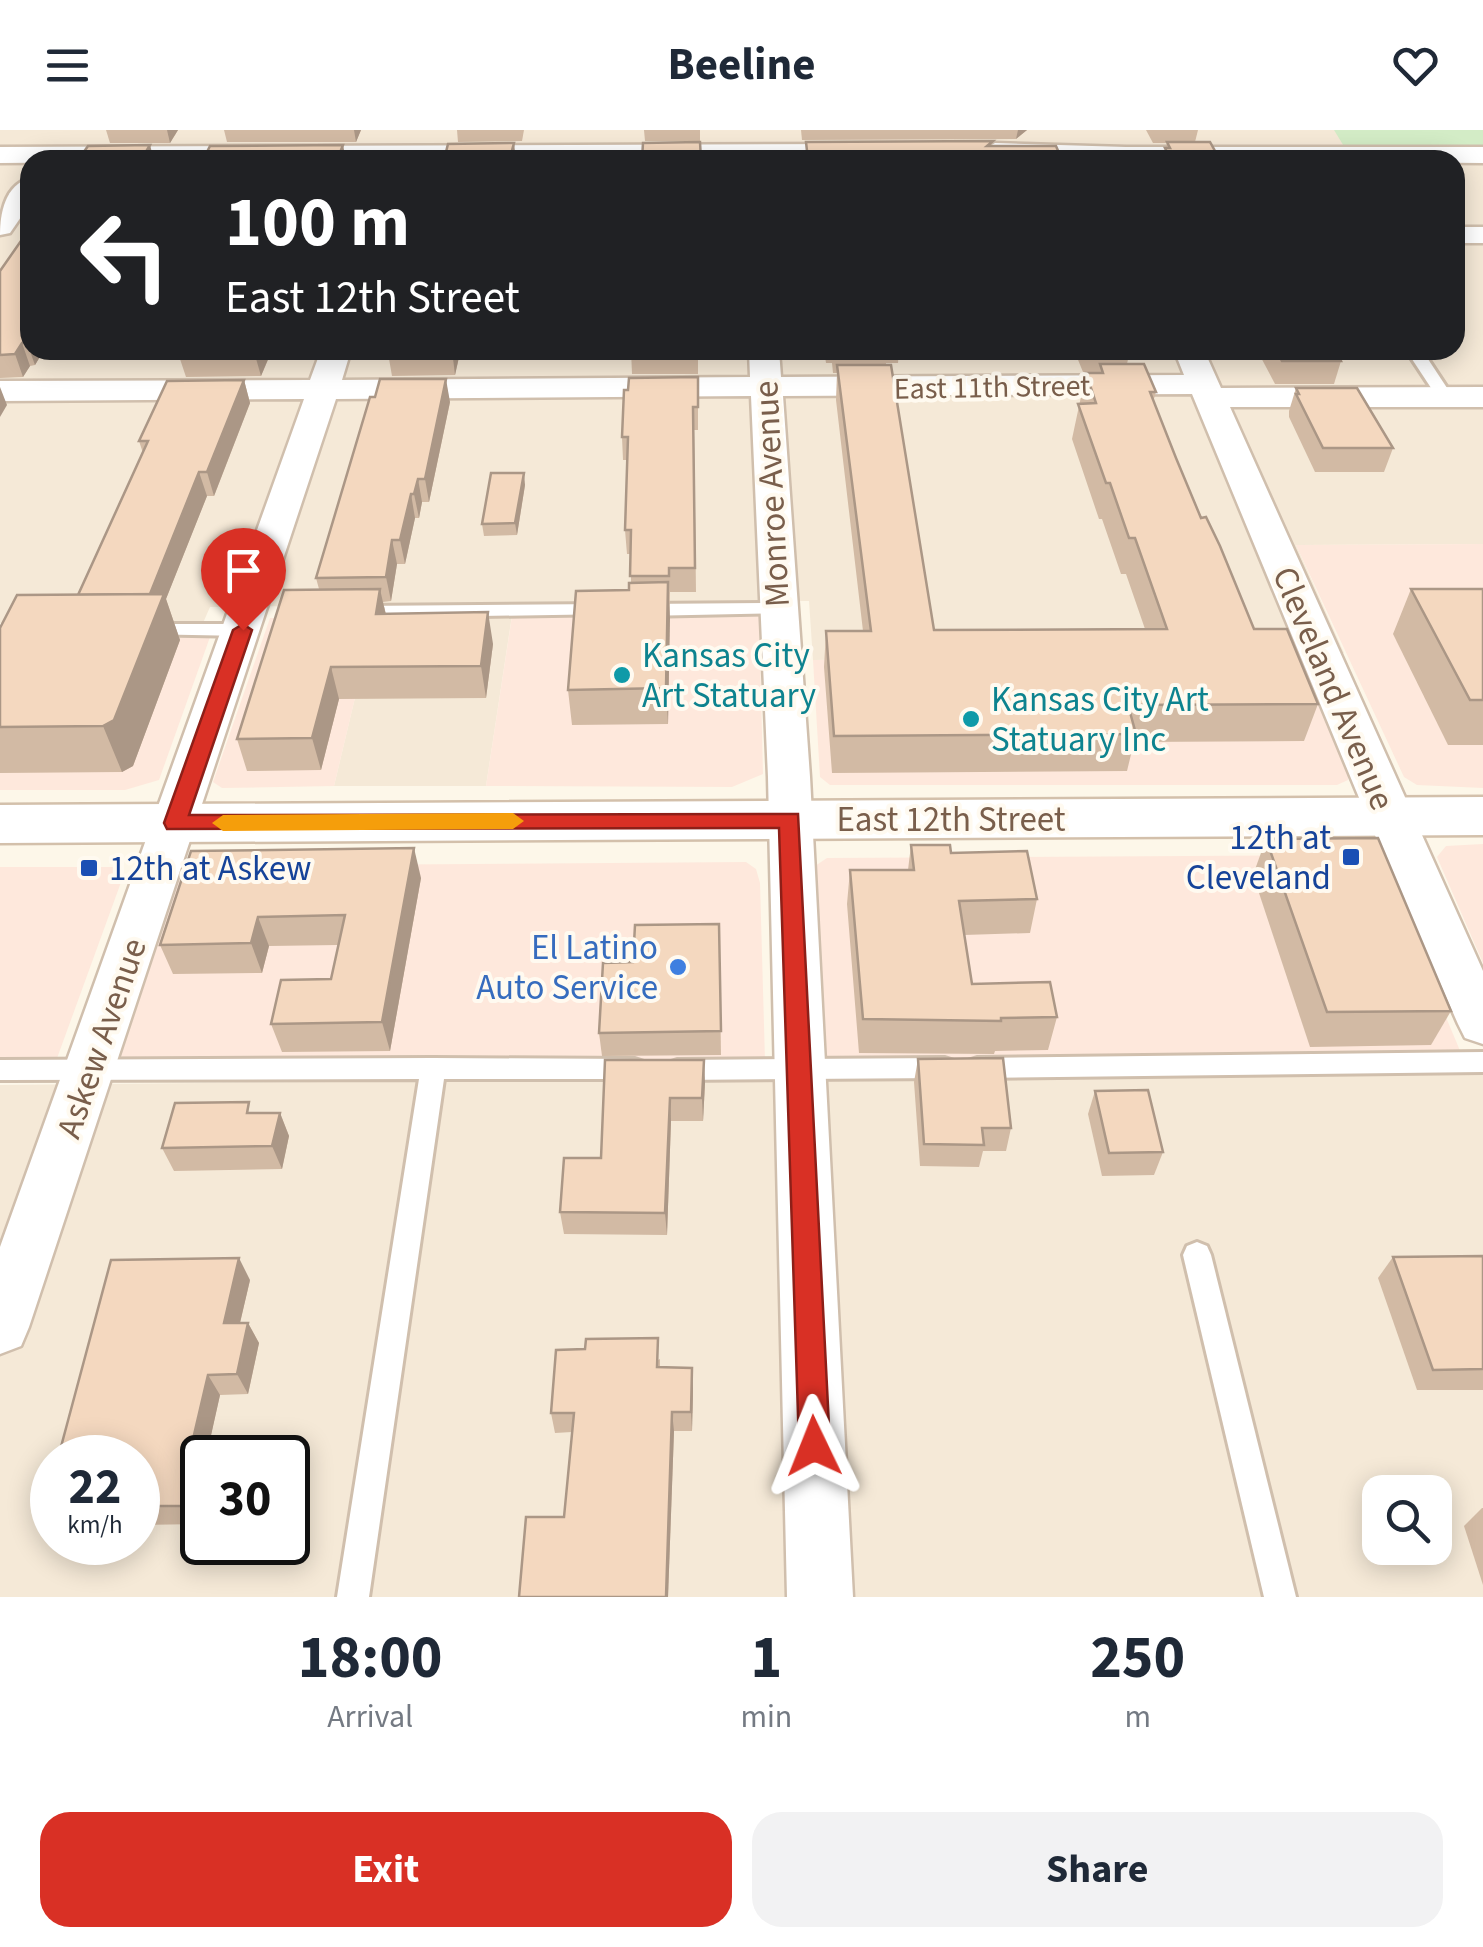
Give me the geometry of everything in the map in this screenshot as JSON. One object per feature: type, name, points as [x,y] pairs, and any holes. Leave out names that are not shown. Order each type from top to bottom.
[{"type":"street","points":[[972,150],[1209,150]]},
{"type":"street","points":[[0,227],[20,200]]},
{"type":"street","name":"Askew Avenue","points":[[0,1327],[175,823],[252,618],[332,360]]},
{"type":"street","name":"Cleveland Avenue","points":[[1193,360],[1388,816],[1483,1024]]},
{"type":"street","name":"East 11th Street","points":[[0,392],[322,390],[765,370],[1207,391],[1483,397]]},
{"type":"street","name":"Monroe Avenue","points":[[765,370],[802,1070],[820,1597]]},
{"type":"street","name":"East 12th Street","points":[[0,824],[1483,816]]},
{"type":"lane","points":[[1421,360],[1445,396]]},
{"type":"lane","points":[[338,612],[778,609]]},
{"type":"lane","points":[[134,630],[252,618]]},
{"type":"lane","points":[[0,1070],[802,1070],[1483,1062]]},
{"type":"lane","points":[[354,1597],[433,1068]]},
{"type":"lane","points":[[1198,1254],[1280,1597]]},
{"type":"shaded area","points":[[0,130],[1483,130],[1483,544],[1296,545],[1344,653],[813,660],[809,601],[514,602],[486,786],[334,786],[377,605],[210,607],[203,623],[0,623]]},
{"type":"shaded area","points":[[1483,544],[1483,788],[1417,785],[1404,777],[1296,545]]},
{"type":"shaded area","points":[[759,614],[763,774],[732,787],[486,786],[512,616]]},
{"type":"shaded area","points":[[270,618],[374,618],[334,786],[222,788],[213,782]]},
{"type":"shaded area","points":[[0,635],[210,637],[159,780],[125,790],[0,790]]},
{"type":"shaded area","points":[[1297,654],[1348,767],[1348,780],[1337,785],[830,785],[820,777],[813,660]]},
{"type":"shaded area","points":[[1483,844],[1483,963],[1437,857],[1446,846]]},
{"type":"shaded area","points":[[1367,855],[1382,865],[1461,1053],[824,1060],[812,868],[827,858]]},
{"type":"shaded area","points":[[746,862],[756,869],[760,883],[765,1061],[117,1061],[180,876],[192,866]]},
{"type":"shaded area","points":[[0,867],[119,867],[124,874],[56,1061],[0,1061]]},
{"type":"shaded area","points":[[1483,1071],[1483,1597],[0,1597],[0,1085]]},
{"type":"green space","points":[[1334,130],[1483,130],[1483,148],[1345,148]]},
{"type":"building","points":[[993,141],[987,146],[1056,146],[1058,150],[807,150],[806,142]]},
{"type":"building","points":[[700,142],[700,150],[643,150],[643,143]]},
{"type":"building","points":[[1167,142],[1210,142],[1214,150],[1165,148],[1170,148]]},
{"type":"building","points":[[514,143],[512,150],[446,150],[448,144]]},
{"type":"building","points":[[150,145],[147,150],[85,150],[88,146]]},
{"type":"building","points":[[343,145],[341,150],[208,150],[210,146]]},
{"type":"building","points":[[20,242],[20,346],[15,354],[0,355],[0,271]]},
{"type":"building","points":[[1100,364],[1144,364],[1156,392],[1150,392],[1176,458],[1201,518],[1206,517],[1220,546],[1254,629],[1287,629],[1318,704],[1128,705],[1136,734],[834,736],[826,631],[871,631],[837,365],[891,365],[934,630],[1167,629],[1135,538],[1129,538],[1078,404],[1096,403],[1086,373],[1103,373]]},
{"type":"building","points":[[698,377],[698,407],[693,407],[695,568],[669,568],[669,576],[630,576],[631,530],[625,530],[628,437],[622,437],[624,390],[628,390],[629,378]]},
{"type":"building","points":[[380,379],[446,379],[425,479],[418,479],[411,494],[400,540],[392,540],[386,577],[316,578],[370,397],[375,397]]},
{"type":"building","points":[[244,380],[207,472],[199,472],[150,594],[78,595],[148,441],[139,441],[167,381]]},
{"type":"building","points":[[1296,388],[1357,388],[1393,448],[1323,448]]},
{"type":"building","points":[[491,473],[524,473],[515,523],[482,524]]},
{"type":"building","points":[[668,582],[666,688],[568,690],[576,591],[629,590],[629,583]]},
{"type":"building","points":[[380,589],[376,614],[488,612],[481,666],[331,667],[312,738],[237,739],[284,590]]},
{"type":"building","points":[[1411,589],[1483,589],[1483,700],[1470,700]]},
{"type":"building","points":[[164,594],[114,720],[103,726],[0,727],[0,628],[17,595]]},
{"type":"building","points":[[1378,838],[1451,1011],[1327,1012],[1266,839]]},
{"type":"building","points":[[911,845],[950,845],[951,853],[1027,851],[1037,899],[959,901],[972,984],[1050,982],[1057,1017],[1001,1021],[863,1019],[850,870],[914,870]]},
{"type":"building","points":[[414,848],[382,1022],[271,1024],[281,980],[331,979],[345,915],[258,917],[251,943],[160,945],[191,851]]},
{"type":"building","points":[[719,924],[721,1031],[599,1033],[603,963],[633,962],[635,925]]},
{"type":"building","points":[[1003,1058],[1011,1128],[982,1128],[984,1145],[924,1144],[918,1059]]},
{"type":"building","points":[[605,1060],[704,1060],[702,1098],[670,1098],[665,1213],[560,1212],[564,1158],[601,1158]]},
{"type":"building","points":[[1148,1090],[1163,1152],[1109,1153],[1095,1091]]},
{"type":"building","points":[[249,1102],[247,1113],[280,1113],[272,1146],[162,1148],[175,1103]]},
{"type":"building","points":[[1483,1256],[1483,1369],[1433,1370],[1393,1257]]},
{"type":"building","points":[[239,1258],[224,1323],[248,1323],[237,1374],[208,1375],[194,1435],[180,1435],[180,1506],[160,1506],[160,1435],[64,1435],[111,1260]]},
{"type":"building","points":[[658,1338],[657,1367],[692,1368],[691,1412],[672,1412],[666,1597],[519,1597],[526,1517],[564,1517],[574,1413],[551,1413],[556,1350],[585,1349],[586,1339]]},
{"type":"slow traffic","points":[[223,823],[513,821]]},
{"type":"place","name":"Kansas City Art Statuary","points":[[622,675]]},
{"type":"place","name":"Kansas City Art Statuary Inc","points":[[971,719]]},
{"type":"place","name":"12th at Cleveland","points":[[1351,857]]},
{"type":"place","name":"12th at Askew","points":[[89,868]]},
{"type":"place","name":"El Latino Auto Service","points":[[678,967]]},
{"type":"route","points":[[243,630],[175,823],[790,820],[814,1446]]}]
